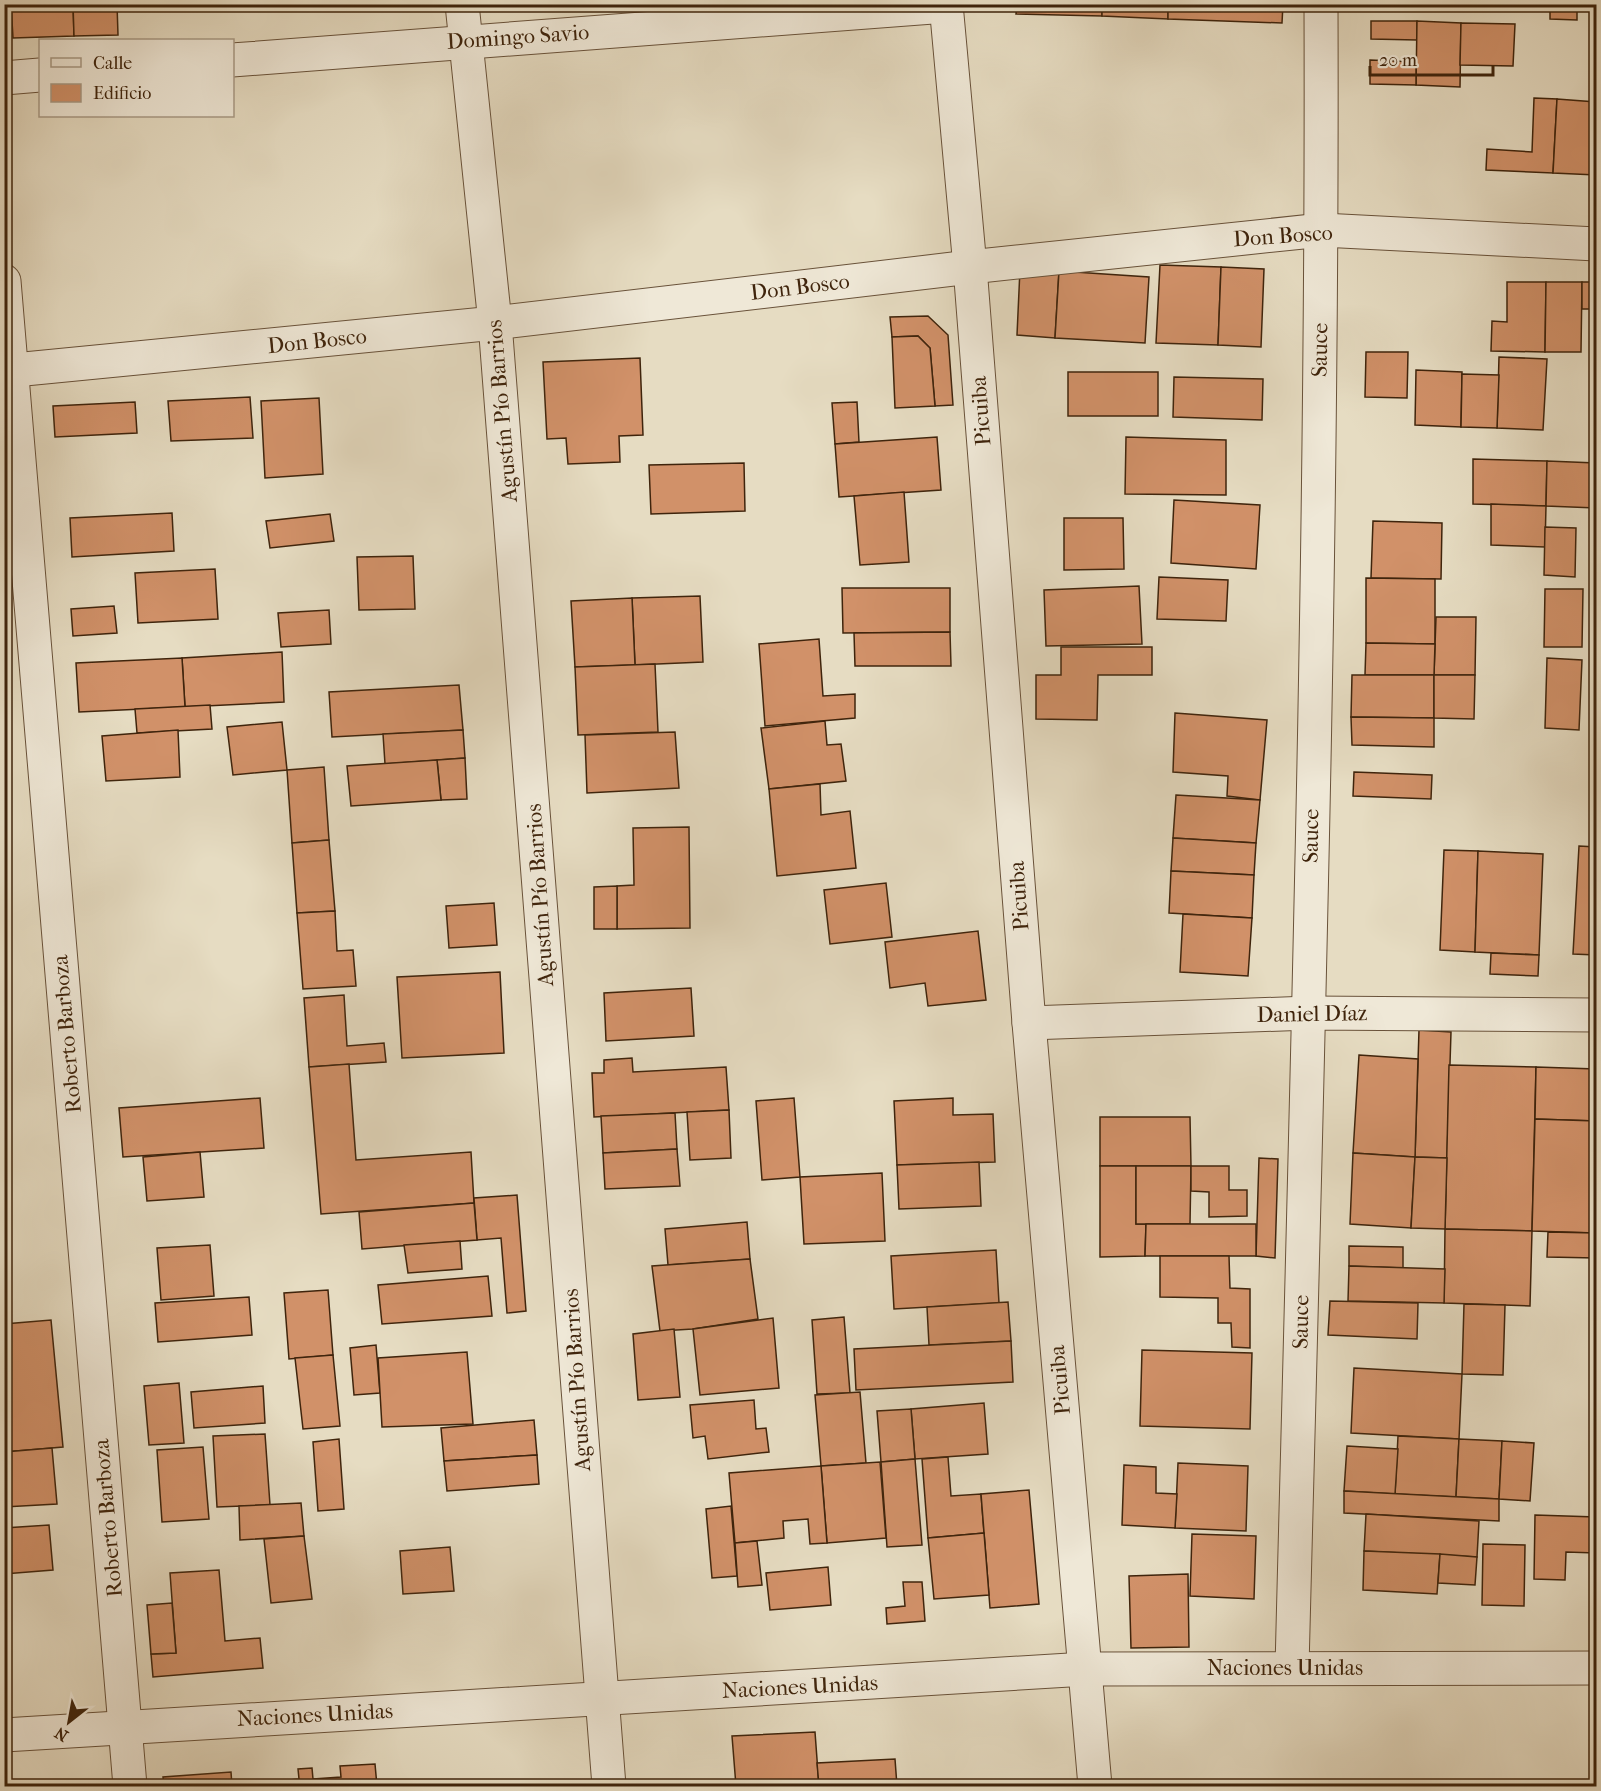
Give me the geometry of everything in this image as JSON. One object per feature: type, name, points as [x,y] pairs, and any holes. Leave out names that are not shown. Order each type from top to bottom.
[{"type":"street","name":"Agustín Pío Barrios","points":[[462,4],[495,323],[609,1786]]},
{"type":"street","name":"Sauce","points":[[1292,1668],[1309,1013],[1322,231],[1321,4]]},
{"type":"street","name":"Domingo Savio","points":[[234,60],[946,5]]},
{"type":"street","name":"Picuiba","points":[[946,5],[970,267],[1029,1023],[1095,1786]]},
{"type":"street","points":[[4,78],[39,75]]},
{"type":"street","name":"Don Bosco","points":[[8,370],[495,323],[970,267],[1322,231],[1596,244]]},
{"type":"street","name":"Roberto Barboza","points":[[4,281],[8,370],[130,1786]]},
{"type":"street","name":"Daniel Díaz","points":[[1029,1023],[1309,1013],[1596,1015]]},
{"type":"street","name":"Naciones Unidas","points":[[4,1735],[1086,1669],[1596,1668]]},
{"type":"building","points":[[11,4],[73,4],[74,36],[13,38]]},
{"type":"building","points":[[73,4],[117,4],[118,35],[74,36]]},
{"type":"building","points":[[1017,4],[1102,4],[1102,16],[1016,14]]},
{"type":"building","points":[[1102,4],[1168,4],[1168,19],[1102,16]]},
{"type":"building","points":[[1168,4],[1283,4],[1282,23],[1168,19]]},
{"type":"building","points":[[1550,4],[1577,4],[1577,20],[1550,19]]},
{"type":"building","points":[[1371,21],[1417,21],[1417,40],[1371,39]]},
{"type":"building","points":[[1417,21],[1461,23],[1460,87],[1416,85]]},
{"type":"building","points":[[1461,23],[1515,24],[1513,66],[1460,65]]},
{"type":"building","points":[[1370,60],[1416,62],[1416,85],[1370,84]]},
{"type":"building","points":[[1534,98],[1557,99],[1553,173],[1486,170],[1487,149],[1532,152]]},
{"type":"building","points":[[1557,99],[1596,102],[1596,175],[1553,173]]},
{"type":"building","points":[[1160,265],[1221,267],[1218,345],[1156,343]]},
{"type":"building","points":[[1221,267],[1264,269],[1261,347],[1218,345]]},
{"type":"building","points":[[1020,269],[1059,271],[1055,338],[1017,335]]},
{"type":"building","points":[[1059,271],[1149,277],[1145,343],[1055,338]]},
{"type":"building","points":[[1507,282],[1546,282],[1545,352],[1491,351],[1492,321],[1507,322]]},
{"type":"building","points":[[1546,282],[1582,282],[1581,352],[1545,352]]},
{"type":"building","points":[[1582,282],[1593,282],[1592,309],[1582,309]]},
{"type":"building","points":[[928,316],[948,335],[953,405],[935,406],[930,348],[918,336],[892,337],[890,317]]},
{"type":"building","points":[[918,336],[930,348],[935,406],[895,408],[892,337]]},
{"type":"building","points":[[1366,352],[1408,352],[1407,398],[1365,397]]},
{"type":"building","points":[[1499,357],[1547,359],[1543,430],[1497,428]]},
{"type":"building","points":[[640,358],[643,435],[619,436],[620,462],[568,464],[566,438],[547,439],[543,362]]},
{"type":"building","points":[[1416,370],[1462,372],[1461,427],[1415,425]]},
{"type":"building","points":[[1068,372],[1158,372],[1158,416],[1068,416]]},
{"type":"building","points":[[1462,374],[1499,375],[1497,428],[1461,427]]},
{"type":"building","points":[[1174,377],[1263,379],[1262,420],[1173,417]]},
{"type":"building","points":[[250,397],[253,438],[171,441],[168,401]]},
{"type":"building","points":[[319,398],[323,474],[265,478],[261,401]]},
{"type":"building","points":[[135,402],[137,433],[55,437],[53,406]]},
{"type":"building","points":[[857,402],[859,442],[835,444],[832,403]]},
{"type":"building","points":[[937,437],[941,490],[839,497],[835,444]]},
{"type":"building","points":[[1126,437],[1226,440],[1226,495],[1125,494]]},
{"type":"building","points":[[1473,459],[1547,461],[1546,506],[1473,504]]},
{"type":"building","points":[[1547,461],[1596,463],[1596,508],[1546,506]]},
{"type":"building","points":[[744,463],[745,511],[651,514],[649,465]]},
{"type":"building","points":[[904,492],[909,562],[860,565],[854,496]]},
{"type":"building","points":[[1174,500],[1260,505],[1256,569],[1171,563]]},
{"type":"building","points":[[1491,504],[1546,506],[1545,547],[1491,545]]},
{"type":"building","points":[[172,513],[174,551],[72,557],[70,518]]},
{"type":"building","points":[[330,514],[334,541],[270,548],[266,521]]},
{"type":"building","points":[[1064,518],[1123,518],[1124,569],[1064,570]]},
{"type":"building","points":[[1373,521],[1442,523],[1441,579],[1371,578]]},
{"type":"building","points":[[1545,527],[1576,528],[1575,577],[1544,575]]},
{"type":"building","points":[[413,556],[415,609],[359,610],[357,557]]},
{"type":"building","points":[[215,569],[218,619],[138,623],[135,573]]},
{"type":"building","points":[[1159,577],[1228,580],[1226,621],[1157,619]]},
{"type":"building","points":[[1366,578],[1435,579],[1435,644],[1366,643]]},
{"type":"building","points":[[1139,586],[1142,644],[1046,646],[1044,590]]},
{"type":"building","points":[[842,588],[950,588],[950,632],[843,633]]},
{"type":"building","points":[[1545,589],[1583,589],[1582,647],[1544,647]]},
{"type":"building","points":[[700,596],[703,662],[635,665],[632,598]]},
{"type":"building","points":[[632,598],[635,665],[575,667],[571,601]]},
{"type":"building","points":[[114,606],[117,633],[73,636],[71,609]]},
{"type":"building","points":[[329,610],[331,644],[281,647],[278,613]]},
{"type":"building","points":[[1436,617],[1476,617],[1475,675],[1434,675]]},
{"type":"building","points":[[950,632],[951,666],[855,666],[854,633]]},
{"type":"building","points":[[819,639],[823,696],[855,694],[855,718],[765,726],[759,644]]},
{"type":"building","points":[[1366,643],[1435,644],[1434,675],[1365,675]]},
{"type":"building","points":[[1061,647],[1152,647],[1152,675],[1098,675],[1097,720],[1036,719],[1036,675],[1061,675]]},
{"type":"building","points":[[282,652],[284,702],[185,707],[182,658]]},
{"type":"building","points":[[182,658],[185,707],[79,712],[76,663]]},
{"type":"building","points":[[1547,658],[1582,660],[1579,730],[1545,728]]},
{"type":"building","points":[[655,664],[658,732],[578,735],[575,667]]},
{"type":"building","points":[[1352,675],[1434,675],[1434,718],[1351,717]]},
{"type":"building","points":[[1434,675],[1475,675],[1474,719],[1434,718]]},
{"type":"building","points":[[459,685],[463,730],[332,737],[329,692]]},
{"type":"building","points":[[210,705],[212,729],[137,733],[135,709]]},
{"type":"building","points":[[1175,713],[1267,720],[1260,800],[1227,796],[1228,776],[1173,772]]},
{"type":"building","points":[[1351,717],[1434,718],[1434,747],[1352,745]]},
{"type":"building","points":[[825,721],[827,745],[841,744],[846,781],[769,789],[761,728]]},
{"type":"building","points":[[282,722],[287,770],[233,775],[227,727]]},
{"type":"building","points":[[178,730],[180,777],[106,781],[102,736]]},
{"type":"building","points":[[463,730],[465,758],[385,764],[383,734]]},
{"type":"building","points":[[675,732],[679,788],[587,793],[585,735]]},
{"type":"building","points":[[465,758],[467,799],[441,800],[437,760]]},
{"type":"building","points":[[437,760],[441,800],[351,806],[347,766]]},
{"type":"building","points":[[324,767],[329,840],[292,843],[287,770]]},
{"type":"building","points":[[1354,772],[1432,775],[1431,799],[1353,796]]},
{"type":"building","points":[[820,784],[821,815],[850,811],[856,868],[777,876],[769,789]]},
{"type":"building","points":[[1176,795],[1260,800],[1256,843],[1173,838]]},
{"type":"building","points":[[689,827],[690,928],[617,929],[617,886],[634,885],[633,828]]},
{"type":"building","points":[[1173,838],[1256,843],[1254,875],[1171,871]]},
{"type":"building","points":[[329,840],[335,911],[297,913],[292,843]]},
{"type":"building","points":[[1579,846],[1596,847],[1596,955],[1573,954]]},
{"type":"building","points":[[1444,850],[1478,851],[1475,952],[1440,950]]},
{"type":"building","points":[[1478,851],[1543,854],[1539,955],[1475,952]]},
{"type":"building","points":[[1171,871],[1254,875],[1252,918],[1169,913]]},
{"type":"building","points":[[886,883],[892,937],[830,944],[824,890]]},
{"type":"building","points":[[617,886],[617,929],[594,929],[594,887]]},
{"type":"building","points":[[494,903],[497,945],[449,948],[446,906]]},
{"type":"building","points":[[335,911],[337,951],[353,950],[356,986],[303,989],[297,913]]},
{"type":"building","points":[[1183,914],[1252,918],[1248,976],[1180,972]]},
{"type":"building","points":[[978,931],[986,1000],[928,1006],[925,983],[890,988],[885,942]]},
{"type":"building","points":[[1491,953],[1539,955],[1538,976],[1490,974]]},
{"type":"building","points":[[8,969],[10,1011],[4,1011],[4,970]]},
{"type":"building","points":[[500,972],[504,1053],[402,1058],[397,977]]},
{"type":"building","points":[[691,988],[694,1036],[606,1041],[604,993]]},
{"type":"building","points":[[344,995],[347,1046],[384,1043],[386,1062],[309,1067],[304,998]]},
{"type":"building","points":[[1419,1030],[1451,1032],[1447,1158],[1415,1157]]},
{"type":"building","points":[[1359,1055],[1418,1059],[1415,1157],[1353,1153]]},
{"type":"building","points":[[632,1058],[633,1072],[726,1067],[729,1110],[594,1117],[592,1073],[604,1073],[604,1060]]},
{"type":"building","points":[[349,1064],[356,1160],[471,1152],[474,1203],[321,1214],[309,1067]]},
{"type":"building","points":[[1449,1065],[1536,1067],[1532,1231],[1445,1229]]},
{"type":"building","points":[[1536,1067],[1596,1069],[1596,1121],[1535,1119]]},
{"type":"building","points":[[260,1098],[264,1148],[123,1157],[119,1108]]},
{"type":"building","points":[[794,1098],[800,1177],[762,1180],[756,1101]]},
{"type":"building","points":[[953,1098],[953,1115],[993,1114],[995,1162],[897,1165],[894,1101]]},
{"type":"building","points":[[729,1110],[731,1158],[690,1160],[687,1112]]},
{"type":"building","points":[[675,1113],[677,1149],[603,1153],[601,1116]]},
{"type":"building","points":[[1100,1117],[1190,1117],[1191,1166],[1100,1166]]},
{"type":"building","points":[[1535,1119],[1596,1121],[1596,1233],[1532,1231]]},
{"type":"building","points":[[677,1149],[680,1186],[605,1189],[603,1153]]},
{"type":"building","points":[[200,1152],[204,1197],[147,1201],[143,1157]]},
{"type":"building","points":[[1353,1153],[1415,1157],[1411,1228],[1350,1224]]},
{"type":"building","points":[[1415,1157],[1447,1158],[1445,1229],[1411,1228]]},
{"type":"building","points":[[1259,1158],[1278,1159],[1275,1258],[1256,1256]]},
{"type":"building","points":[[979,1162],[981,1206],[899,1209],[897,1165]]},
{"type":"building","points":[[1100,1166],[1136,1166],[1136,1224],[1146,1224],[1145,1256],[1100,1257]]},
{"type":"building","points":[[1136,1166],[1191,1166],[1190,1224],[1136,1224]]},
{"type":"building","points":[[1191,1166],[1229,1166],[1229,1190],[1247,1190],[1247,1216],[1209,1217],[1209,1192],[1191,1191]]},
{"type":"building","points":[[882,1173],[885,1241],[804,1244],[800,1177]]},
{"type":"building","points":[[517,1195],[526,1311],[507,1313],[501,1238],[477,1240],[474,1198]]},
{"type":"building","points":[[474,1203],[477,1240],[362,1249],[359,1212]]},
{"type":"building","points":[[747,1222],[750,1259],[668,1265],[665,1229]]},
{"type":"building","points":[[1146,1224],[1256,1224],[1256,1256],[1145,1256]]},
{"type":"building","points":[[1445,1229],[1532,1231],[1530,1306],[1444,1303]]},
{"type":"building","points":[[1548,1232],[1596,1233],[1596,1258],[1547,1257]]},
{"type":"building","points":[[460,1241],[462,1269],[408,1273],[404,1245]]},
{"type":"building","points":[[210,1245],[214,1296],[161,1300],[157,1248]]},
{"type":"building","points":[[1349,1246],[1403,1247],[1403,1268],[1349,1266]]},
{"type":"building","points":[[996,1250],[999,1303],[894,1309],[891,1256]]},
{"type":"building","points":[[1160,1256],[1229,1256],[1230,1288],[1250,1289],[1250,1348],[1232,1347],[1231,1323],[1218,1323],[1218,1298],[1160,1297]]},
{"type":"building","points":[[750,1259],[758,1319],[693,1329],[660,1331],[652,1266]]},
{"type":"building","points":[[1349,1266],[1445,1269],[1444,1303],[1348,1301]]},
{"type":"building","points":[[488,1276],[492,1316],[382,1324],[378,1285]]},
{"type":"building","points":[[328,1290],[333,1355],[289,1359],[284,1293]]},
{"type":"building","points":[[249,1297],[252,1335],[158,1342],[155,1303]]},
{"type":"building","points":[[1330,1301],[1418,1303],[1417,1339],[1328,1335]]},
{"type":"building","points":[[1008,1302],[1011,1341],[929,1345],[927,1307]]},
{"type":"building","points":[[1464,1304],[1505,1305],[1503,1375],[1462,1374]]},
{"type":"building","points":[[844,1317],[850,1393],[817,1394],[812,1320]]},
{"type":"building","points":[[773,1318],[779,1388],[700,1395],[693,1329]]},
{"type":"building","points":[[51,1320],[63,1447],[4,1452],[4,1324]]},
{"type":"building","points":[[674,1329],[680,1397],[638,1400],[633,1334]]},
{"type":"building","points":[[1011,1341],[1013,1382],[856,1390],[854,1349]]},
{"type":"building","points":[[376,1345],[380,1393],[354,1395],[350,1348]]},
{"type":"building","points":[[1142,1350],[1252,1353],[1250,1429],[1140,1426]]},
{"type":"building","points":[[467,1352],[473,1424],[382,1427],[378,1358]]},
{"type":"building","points":[[333,1355],[340,1426],[303,1429],[295,1358]]},
{"type":"building","points":[[1354,1368],[1462,1374],[1459,1439],[1351,1433]]},
{"type":"building","points":[[179,1383],[184,1443],[149,1445],[144,1386]]},
{"type":"building","points":[[263,1386],[265,1423],[194,1428],[191,1392]]},
{"type":"building","points":[[860,1392],[866,1463],[821,1466],[815,1395]]},
{"type":"building","points":[[754,1400],[756,1429],[766,1428],[769,1452],[708,1459],[705,1436],[693,1438],[690,1405]]},
{"type":"building","points":[[984,1403],[988,1454],[915,1459],[911,1409]]},
{"type":"building","points":[[911,1409],[915,1459],[881,1462],[877,1411]]},
{"type":"building","points":[[534,1420],[537,1455],[444,1461],[441,1428]]},
{"type":"building","points":[[265,1434],[270,1505],[217,1507],[213,1436]]},
{"type":"building","points":[[1398,1436],[1459,1439],[1456,1497],[1395,1494]]},
{"type":"building","points":[[339,1439],[344,1509],[318,1511],[313,1442]]},
{"type":"building","points":[[1459,1439],[1502,1441],[1499,1499],[1456,1497]]},
{"type":"building","points":[[1502,1441],[1534,1443],[1530,1501],[1499,1499]]},
{"type":"building","points":[[1347,1446],[1398,1449],[1395,1494],[1344,1491]]},
{"type":"building","points":[[203,1447],[209,1519],[162,1522],[157,1450]]},
{"type":"building","points":[[52,1448],[57,1504],[4,1507],[4,1452]]},
{"type":"building","points":[[537,1455],[539,1484],[447,1491],[444,1461]]},
{"type":"building","points":[[948,1457],[951,1496],[981,1494],[984,1533],[928,1538],[922,1459]]},
{"type":"building","points":[[915,1459],[922,1545],[887,1547],[881,1462]]},
{"type":"building","points":[[880,1462],[886,1538],[827,1543],[821,1466]]},
{"type":"building","points":[[1178,1463],[1248,1466],[1246,1531],[1175,1528]]},
{"type":"building","points":[[1124,1465],[1156,1467],[1156,1493],[1177,1494],[1175,1528],[1122,1525]]},
{"type":"building","points":[[821,1466],[827,1543],[810,1544],[808,1519],[783,1521],[784,1538],[735,1543],[729,1473]]},
{"type":"building","points":[[1029,1490],[1039,1604],[990,1608],[981,1494]]},
{"type":"building","points":[[1344,1491],[1499,1499],[1499,1521],[1344,1513]]},
{"type":"building","points":[[301,1503],[304,1536],[240,1540],[239,1506]]},
{"type":"building","points":[[731,1506],[737,1576],[712,1578],[706,1509]]},
{"type":"building","points":[[1366,1514],[1479,1521],[1477,1557],[1364,1551]]},
{"type":"building","points":[[1535,1515],[1596,1517],[1596,1553],[1566,1552],[1565,1580],[1534,1579]]},
{"type":"building","points":[[49,1525],[53,1570],[4,1574],[4,1528]]},
{"type":"building","points":[[984,1533],[989,1595],[934,1599],[928,1538]]},
{"type":"building","points":[[1192,1534],[1256,1536],[1254,1599],[1190,1596]]},
{"type":"building","points":[[304,1536],[312,1599],[271,1603],[264,1539]]},
{"type":"building","points":[[757,1541],[762,1585],[738,1587],[735,1543]]},
{"type":"building","points":[[1483,1544],[1525,1545],[1524,1606],[1482,1605]]},
{"type":"building","points":[[450,1547],[454,1591],[403,1594],[400,1551]]},
{"type":"building","points":[[1364,1551],[1440,1554],[1437,1594],[1363,1590]]},
{"type":"building","points":[[1440,1554],[1477,1557],[1475,1585],[1438,1583]]},
{"type":"building","points":[[828,1567],[831,1605],[770,1610],[766,1573]]},
{"type":"building","points":[[219,1570],[225,1641],[260,1638],[263,1668],[153,1677],[151,1654],[176,1653],[170,1573]]},
{"type":"building","points":[[1188,1574],[1189,1647],[1131,1648],[1129,1576]]},
{"type":"building","points":[[903,1582],[922,1582],[925,1621],[887,1624],[886,1608],[905,1606]]},
{"type":"building","points":[[172,1603],[176,1653],[151,1654],[147,1605]]},
{"type":"building","points":[[1593,1725],[1596,1725],[1596,1779]]},
{"type":"building","points":[[815,1732],[819,1786],[736,1786],[732,1736]]},
{"type":"building","points":[[895,1759],[897,1786],[819,1786],[817,1763]]},
{"type":"building","points":[[375,1764],[377,1786],[280,1786],[280,1781],[299,1779],[298,1769],[312,1768],[313,1779],[341,1777],[340,1766]]},
{"type":"building","points":[[231,1772],[232,1786],[164,1786],[163,1777]]},
{"type":"building","points":[[1339,1781],[1340,1786],[1292,1786]]}]
